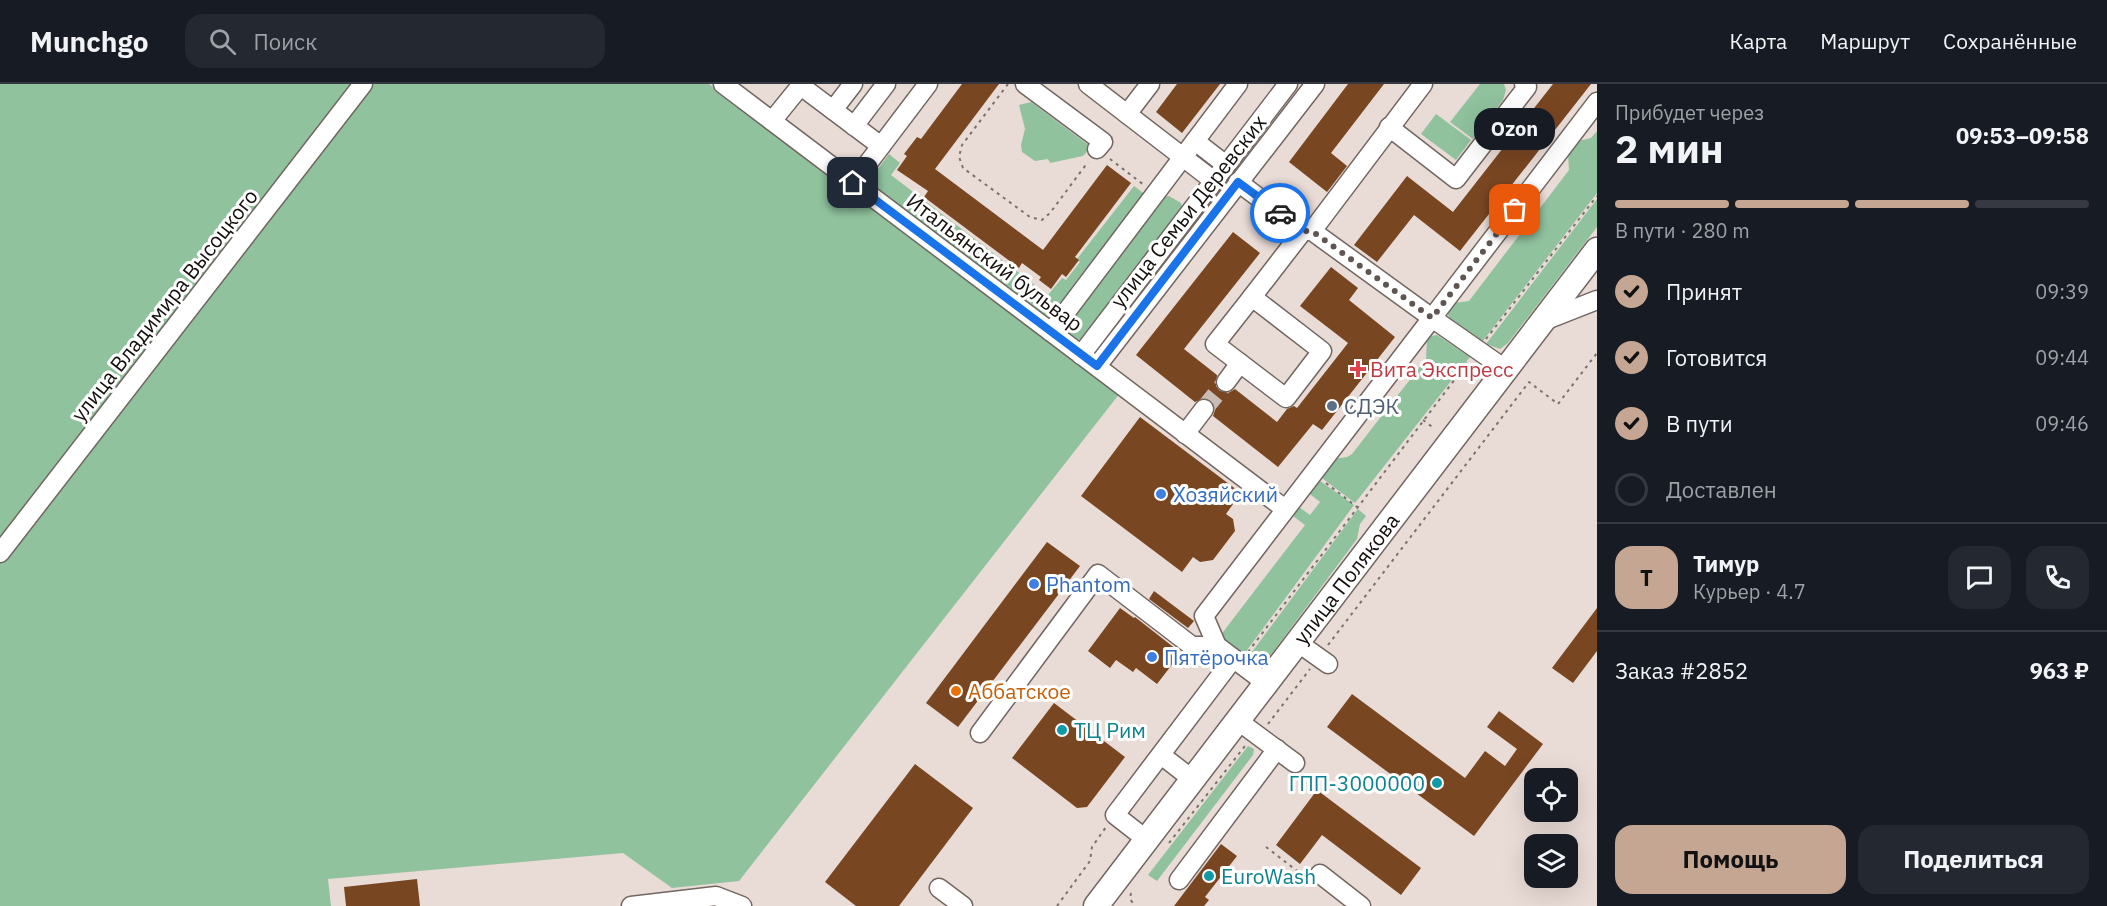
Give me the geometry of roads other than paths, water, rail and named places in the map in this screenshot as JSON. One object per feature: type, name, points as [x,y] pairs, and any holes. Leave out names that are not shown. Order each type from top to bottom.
[{"type":"main road","name":"улица Полякова","points":[[1096,906],[1597,250]]},
{"type":"street","name":"улица Владимира Высоцкого","points":[[0,554],[363,84]]},
{"type":"street","name":"Итальянский бульвар","points":[[723,84],[1285,509]]},
{"type":"street","points":[[833,110],[853,84]]},
{"type":"street","points":[[854,126],[886,84]]},
{"type":"street","points":[[853,183],[928,84]]},
{"type":"street","points":[[1025,84],[1103,142],[1098,149]]},
{"type":"street","points":[[1088,84],[1214,181]]},
{"type":"street","points":[[1127,114],[1150,84]]},
{"type":"street","points":[[1050,332],[1238,84]]},
{"type":"street","points":[[1081,355],[1288,84]]},
{"type":"street","name":"улица Семьи Деревских","points":[[1097,366],[1314,84]]},
{"type":"street","points":[[1252,297],[1322,351],[1286,398],[1215,344],[1252,297],[1307,231],[1423,84]]},
{"type":"street","points":[[1389,127],[1456,178],[1527,87],[1524,84]]},
{"type":"street","points":[[772,121],[801,85],[880,146]]},
{"type":"street","points":[[1266,683],[1217,646],[1204,616],[1597,102]]},
{"type":"street","points":[[1195,141],[1226,165]]},
{"type":"street","points":[[1238,182],[1505,369]]},
{"type":"street","points":[[1540,323],[1597,300]]},
{"type":"street","points":[[1227,382],[1240,363]]},
{"type":"street","points":[[1185,434],[1204,409]]},
{"type":"street","points":[[980,733],[1098,574],[1192,646],[1217,646]]},
{"type":"street","points":[[1298,642],[1328,664]]},
{"type":"street","points":[[1146,840],[1115,815],[1237,661]]},
{"type":"street","points":[[1237,720],[1295,763]]},
{"type":"street","points":[[1179,880],[1277,749]]},
{"type":"street","points":[[1161,755],[1192,779]]},
{"type":"street","points":[[1320,874],[1361,906]]},
{"type":"street","points":[[939,888],[963,906]]},
{"type":"street","points":[[631,906],[716,896],[742,906]]},
{"type":"tunnel","points":[[1204,409],[1226,382]]},
{"type":"place","name":"Ozon","points":[[1515,210]]},
{"type":"place","name":"Вита Экспресс","points":[[1358,369]]},
{"type":"place","name":"СДЭК","points":[[1332,406]]},
{"type":"place","name":"Хозяйский","points":[[1161,494]]},
{"type":"place","name":"Phantom","points":[[1034,584]]},
{"type":"place","name":"Пятёрочка","points":[[1152,657]]},
{"type":"place","name":"Аббатское","points":[[956,691]]},
{"type":"place","name":"ТЦ Рим","points":[[1062,730]]},
{"type":"place","name":"ГПП-3000000","points":[[1437,783]]},
{"type":"place","name":"EuroWash","points":[[1209,876]]}]
